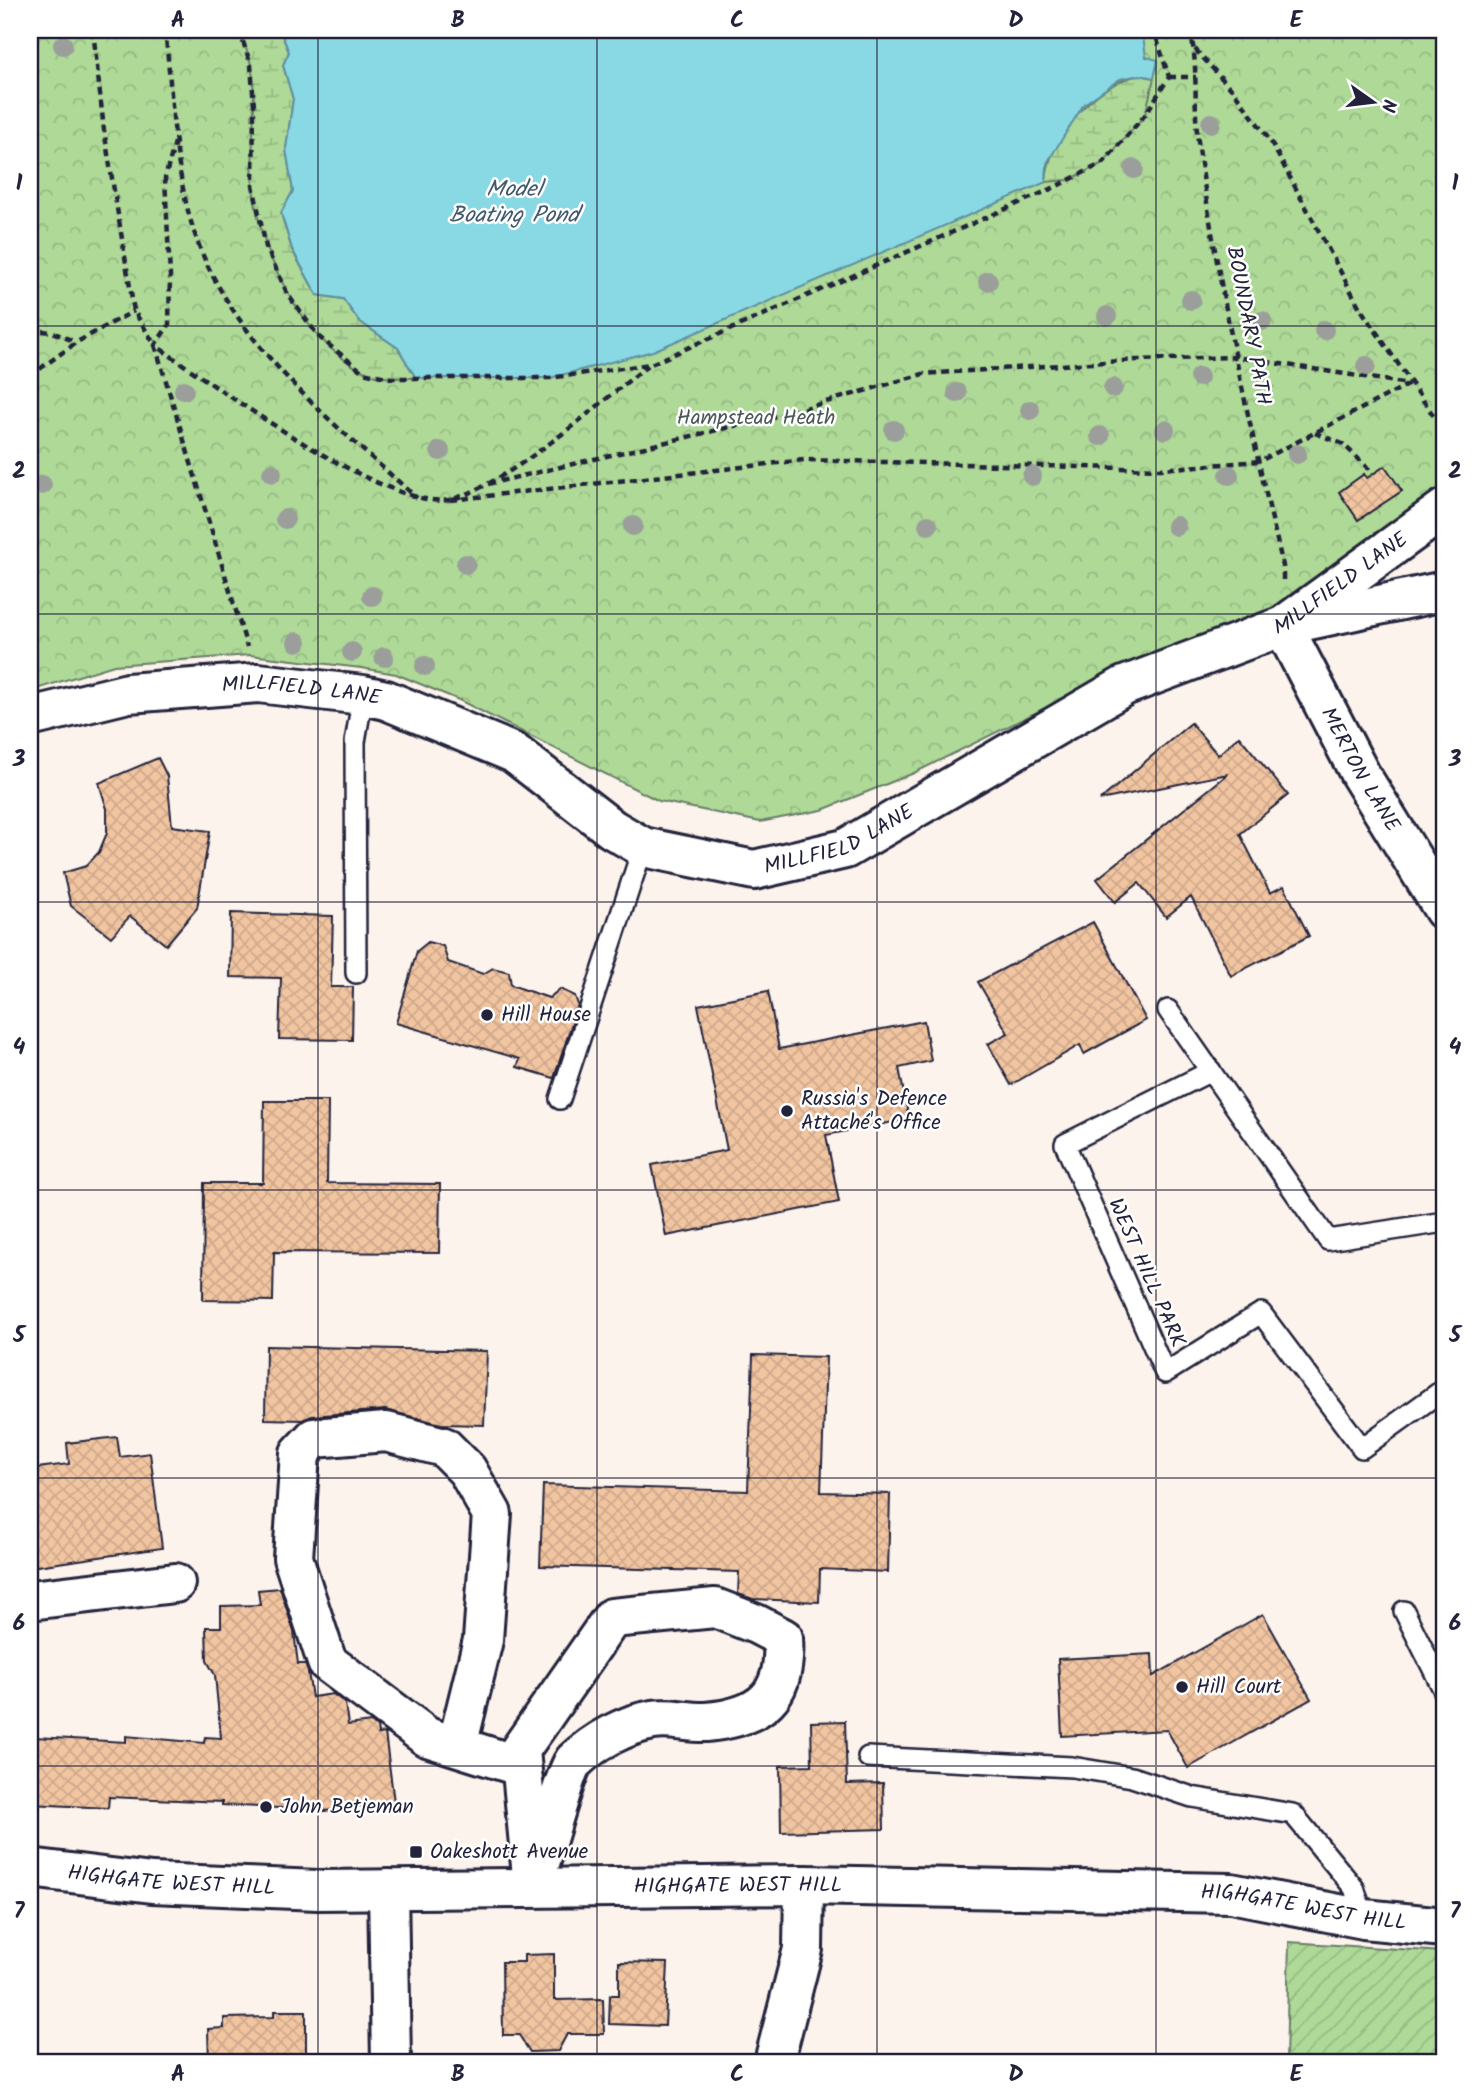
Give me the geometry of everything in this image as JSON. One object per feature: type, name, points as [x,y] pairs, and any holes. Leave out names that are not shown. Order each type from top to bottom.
[{"type":"street","name":"MILLFIELD LANE","points":[[30,717],[128,693],[258,683],[363,695],[386,700],[514,753],[612,829],[643,847],[754,870],[845,849],[1124,686],[1283,626],[1444,509]]},
{"type":"street","points":[[1283,626],[1444,591]]},
{"type":"street","name":"MERTON LANE","points":[[1283,626],[1360,774],[1444,910]]},
{"type":"street","points":[[457,1746],[483,1640],[492,1514],[467,1470],[444,1447],[386,1432],[314,1438],[300,1453],[293,1559],[327,1661],[427,1737],[519,1766]]},
{"type":"street","points":[[30,1600],[175,1583]]},
{"type":"street","points":[[715,1608],[756,1623],[783,1639],[785,1664],[775,1693],[753,1712],[706,1722],[655,1720],[614,1732],[572,1763],[533,1887],[519,1766],[520,1750],[612,1618],[715,1608]]},
{"type":"street","name":"HIGHGATE WEST HILL","points":[[30,1868],[152,1883],[388,1889],[804,1885],[1231,1893],[1364,1919],[1444,1927]]},
{"type":"street","points":[[774,2062],[803,1949],[804,1885]]},
{"type":"street","points":[[388,1889],[391,2062]]},
{"type":"lane","points":[[356,973],[355,742],[363,695]]},
{"type":"lane","points":[[560,1099],[643,847]]},
{"type":"lane","points":[[1168,1010],[1328,1240],[1444,1222]]},
{"type":"lane","name":"WEST HILL PARK","points":[[1211,1071],[1065,1144],[1166,1373],[1261,1313],[1362,1448],[1444,1389]]},
{"type":"lane","points":[[1404,1611],[1444,1691]]},
{"type":"lane","points":[[868,1757],[1072,1768],[1132,1777],[1192,1797],[1293,1814],[1354,1888],[1364,1919]]},
{"type":"path","points":[[93,30],[104,130],[134,310],[155,345],[258,683]]},
{"type":"path","points":[[165,30],[175,142],[188,204],[205,260],[244,327],[315,408],[420,500]]},
{"type":"path","points":[[239,30],[251,65],[254,106],[253,185],[266,247],[288,295],[319,337],[363,372],[391,378],[550,378],[651,364]]},
{"type":"path","points":[[1154,30],[1169,77]]},
{"type":"path","name":"BOUNDARY PATH","points":[[1190,30],[1194,48],[1198,140],[1236,357],[1283,566],[1283,626]]},
{"type":"path","points":[[1194,48],[1235,93],[1271,142],[1360,309],[1409,384],[1444,431]]},
{"type":"path","points":[[488,484],[651,364],[1049,190],[1103,163],[1145,114],[1169,77]]},
{"type":"path","points":[[1169,77],[1196,77]]},
{"type":"path","points":[[155,345],[169,325],[166,178],[175,142]]},
{"type":"path","points":[[30,376],[77,342],[134,310]]},
{"type":"path","points":[[30,330],[52,332],[77,342]]},
{"type":"path","points":[[155,345],[280,431],[420,500],[451,500],[804,460],[1161,469],[1260,461],[1409,384]]},
{"type":"path","points":[[451,500],[488,484],[781,415],[923,374],[1137,360],[1236,357],[1409,384]]},
{"type":"path","points":[[1314,432],[1343,444],[1374,474]]},
{"type":"green space","name":"Hampstead Heath","points":[[30,30],[1444,30],[1444,509],[1283,626],[1118,672],[914,773],[822,810],[760,822],[659,801],[459,700],[396,674],[250,655],[114,665],[30,691]]},
{"type":"green space","points":[[239,30],[280,30],[289,52],[283,65],[293,99],[286,149],[293,191],[281,213],[292,250],[317,295],[343,299],[359,321],[398,348],[416,378],[375,375],[341,357],[302,316],[273,264],[256,209],[252,169],[253,80],[250,61]]},
{"type":"green space","points":[[1140,75],[1154,78],[1145,115],[1103,163],[1069,180],[1046,182],[1055,147],[1077,115],[1107,89]]},
{"type":"green space","points":[[1289,1942],[1444,1952],[1444,2062],[1286,2062]]},
{"type":"water","name":"Model Boating Pond","points":[[280,30],[1142,30],[1146,57],[1158,60],[1154,78],[1140,75],[1120,79],[1084,104],[1047,163],[1046,182],[653,351],[550,378],[416,378],[398,348],[359,321],[343,299],[317,295],[292,249],[281,213],[293,191],[286,149],[293,99],[283,65],[289,52]]},
{"type":"building","points":[[1385,466],[1402,491],[1358,520],[1339,492],[1364,474],[1367,478]]},
{"type":"building","points":[[1191,723],[1218,755],[1239,736],[1288,795],[1240,834],[1270,893],[1284,886],[1309,936],[1231,976],[1191,897],[1166,917],[1139,883],[1115,902],[1097,879],[1228,774],[1100,800]]},
{"type":"building","points":[[158,758],[167,776],[172,826],[210,831],[197,908],[166,945],[130,916],[111,937],[71,906],[63,873],[86,866],[99,852],[107,833],[107,809],[99,783]]},
{"type":"building","points":[[231,913],[333,916],[331,987],[353,987],[352,1040],[279,1039],[281,978],[230,977]]},
{"type":"building","points":[[1093,922],[1146,1020],[1084,1054],[1080,1045],[1011,1085],[988,1044],[1008,1033],[978,982]]},
{"type":"building","name":"Hill House","points":[[428,942],[443,946],[448,962],[483,974],[493,968],[509,972],[511,985],[549,998],[560,989],[575,996],[578,1005],[554,1078],[517,1067],[520,1059],[396,1023],[417,951]]},
{"type":"building","name":"Russia's Defence Attaché's Office","points":[[768,991],[779,1049],[924,1021],[931,1061],[899,1068],[909,1119],[826,1135],[839,1202],[666,1236],[652,1165],[727,1150],[698,1005]]},
{"type":"building","points":[[264,1101],[328,1101],[327,1183],[440,1184],[439,1253],[274,1252],[273,1301],[203,1300],[204,1183],[263,1183]]},
{"type":"building","points":[[266,1346],[487,1351],[484,1425],[441,1424],[385,1410],[312,1416],[303,1420],[265,1419]]},
{"type":"building","points":[[753,1355],[826,1357],[821,1492],[890,1494],[888,1572],[820,1569],[819,1602],[753,1599],[738,1594],[739,1572],[540,1566],[543,1485],[748,1491]]},
{"type":"building","points":[[117,1437],[120,1457],[150,1453],[162,1548],[30,1567],[30,1469],[69,1464],[67,1443]]},
{"type":"building","points":[[280,1588],[294,1632],[298,1664],[305,1664],[312,1697],[333,1694],[345,1703],[348,1725],[371,1722],[377,1727],[378,1734],[385,1733],[394,1802],[317,1812],[222,1805],[222,1802],[109,1797],[108,1808],[31,1804],[35,1737],[126,1742],[126,1736],[204,1743],[205,1737],[221,1738],[215,1675],[207,1661],[206,1627],[221,1627],[221,1606],[260,1605],[258,1590]]},
{"type":"building","name":"Hill Court","points":[[1263,1614],[1311,1699],[1188,1768],[1167,1730],[1062,1736],[1058,1659],[1152,1654],[1153,1676]]},
{"type":"building","points":[[845,1721],[847,1784],[883,1783],[884,1829],[781,1832],[780,1766],[812,1765],[811,1722]]},
{"type":"building","points":[[554,1954],[554,2000],[603,1999],[604,2034],[567,2034],[558,2051],[530,2052],[519,2035],[503,2035],[502,1962],[524,1962],[524,1955]]},
{"type":"building","points":[[619,1962],[668,1963],[665,2026],[609,2024],[610,1995],[619,1995]]},
{"type":"building","points":[[274,2011],[306,2011],[306,2060],[209,2062],[208,2029],[224,2028],[224,2018],[274,2017]]},
{"type":"place","name":"Hill House","points":[[487,1015]]},
{"type":"place","name":"Russia's Defence Attaché's Office","points":[[787,1111]]},
{"type":"place","name":"Hill Court","points":[[1182,1687]]},
{"type":"place","name":"John Betjeman","points":[[266,1807]]},
{"type":"place","name":"Oakeshott Avenue","points":[[416,1852]]}]
